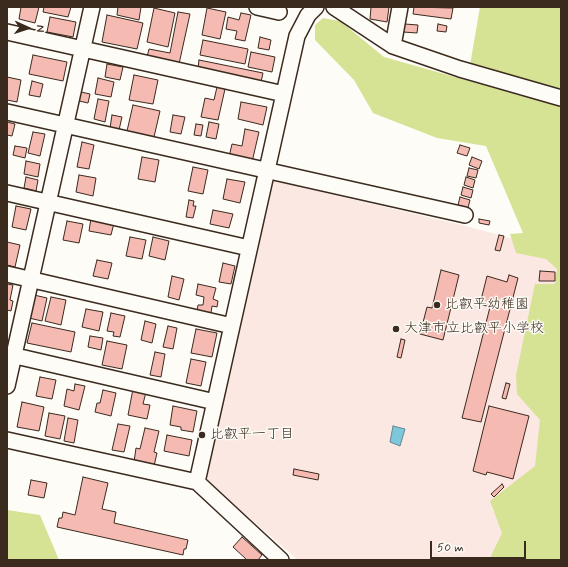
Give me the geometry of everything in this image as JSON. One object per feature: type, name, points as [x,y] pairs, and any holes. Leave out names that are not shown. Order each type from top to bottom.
[{"type":"street","points":[[7,386],[10,355],[31,280],[92,7]]},
{"type":"street","points":[[257,7],[279,12]]},
{"type":"street","points":[[197,482],[297,36],[308,15],[316,7]]},
{"type":"street","points":[[334,7],[392,46],[460,69],[561,98]]},
{"type":"street","points":[[392,46],[400,7]]},
{"type":"street","points":[[7,32],[284,94]]},
{"type":"street","points":[[7,112],[465,215]]},
{"type":"street","points":[[7,193],[249,248]]},
{"type":"street","points":[[7,274],[232,326]]},
{"type":"street","points":[[10,355],[215,402]]},
{"type":"street","points":[[7,440],[197,482],[282,560]]},
{"type":"shaded area","name":"大津市立比叡平小学校","points":[[271,180],[470,227],[561,252],[541,472],[492,508],[518,560],[298,560],[207,481],[213,441]]},
{"type":"green space","points":[[480,7],[561,7],[561,88],[543,89],[470,65]]},
{"type":"green space","points":[[323,18],[340,21],[384,57],[561,107],[561,560],[492,560],[491,556],[502,533],[490,501],[535,466],[540,420],[517,394],[516,375],[535,284],[555,284],[557,269],[546,259],[516,253],[510,234],[523,233],[486,146],[437,138],[373,113],[354,80],[315,40],[315,25]]},
{"type":"green space","points":[[7,510],[40,515],[59,560],[7,560]]},
{"type":"water","points":[[393,426],[405,429],[400,446],[390,442]]},
{"type":"building","points":[[21,7],[39,7],[35,23],[19,19]]},
{"type":"building","points":[[44,7],[71,7],[68,17],[43,12]]},
{"type":"building","points":[[118,7],[141,7],[139,20],[117,15]]},
{"type":"building","points":[[371,7],[389,7],[387,22],[370,19]]},
{"type":"building","points":[[414,7],[453,8],[451,19],[413,14]]},
{"type":"building","points":[[154,8],[175,13],[168,47],[147,42]]},
{"type":"building","points":[[207,8],[226,12],[220,39],[202,35]]},
{"type":"building","points":[[178,12],[190,14],[179,64],[147,57],[149,49],[170,53]]},
{"type":"building","points":[[241,13],[251,15],[245,41],[235,39],[237,31],[226,29],[228,17],[239,20]]},
{"type":"building","points":[[107,15],[143,23],[137,49],[102,42]]},
{"type":"building","points":[[50,17],[76,22],[73,37],[47,32]]},
{"type":"building","points":[[405,24],[418,25],[417,33],[403,32]]},
{"type":"building","points":[[438,24],[447,26],[446,32],[437,31]]},
{"type":"building","points":[[260,37],[271,40],[269,50],[258,48]]},
{"type":"building","points":[[203,40],[248,49],[245,64],[200,55]]},
{"type":"building","points":[[251,52],[275,57],[272,72],[248,67]]},
{"type":"building","points":[[33,55],[67,62],[63,81],[29,74]]},
{"type":"building","points":[[199,60],[263,73],[261,82],[198,69]]},
{"type":"building","points":[[107,64],[123,67],[120,80],[105,77]]},
{"type":"building","points":[[134,75],[158,80],[153,104],[129,100]]},
{"type":"building","points":[[7,77],[21,80],[17,102],[7,100]]},
{"type":"building","points":[[98,78],[114,82],[111,97],[95,94]]},
{"type":"building","points":[[32,81],[43,84],[40,97],[29,95]]},
{"type":"building","points":[[217,87],[225,89],[218,120],[201,117],[205,98],[214,100]]},
{"type":"building","points":[[81,92],[90,94],[88,103],[79,101]]},
{"type":"building","points":[[98,99],[109,101],[105,122],[94,119]]},
{"type":"building","points":[[241,102],[267,107],[263,125],[238,119]]},
{"type":"building","points":[[133,105],[160,111],[154,137],[127,131]]},
{"type":"building","points":[[112,115],[122,117],[119,130],[110,128]]},
{"type":"building","points":[[173,115],[185,117],[181,134],[170,132]]},
{"type":"building","points":[[7,122],[15,124],[12,136],[7,135]]},
{"type":"building","points":[[209,122],[219,124],[216,139],[206,137]]},
{"type":"building","points":[[196,124],[203,125],[201,136],[194,135]]},
{"type":"building","points":[[245,129],[259,132],[252,162],[229,157],[232,144],[242,146]]},
{"type":"building","points":[[33,132],[45,134],[40,156],[28,153]]},
{"type":"building","points":[[82,142],[94,145],[89,169],[77,167]]},
{"type":"building","points":[[460,145],[470,148],[467,156],[457,153]]},
{"type":"building","points":[[15,146],[27,148],[25,158],[13,155]]},
{"type":"building","points":[[142,157],[159,160],[155,182],[138,179]]},
{"type":"building","points":[[472,157],[482,161],[479,169],[469,165]]},
{"type":"building","points":[[26,161],[40,164],[38,177],[24,174]]},
{"type":"building","points":[[193,167],[208,170],[203,194],[188,191]]},
{"type":"building","points":[[469,168],[478,170],[476,178],[467,176]]},
{"type":"building","points":[[79,175],[96,178],[93,196],[76,192]]},
{"type":"building","points":[[26,177],[38,180],[36,191],[24,188]]},
{"type":"building","points":[[466,177],[475,180],[473,188],[464,185]]},
{"type":"building","points":[[227,179],[245,182],[240,203],[223,199]]},
{"type":"building","points":[[463,187],[473,190],[471,198],[461,195]]},
{"type":"building","points":[[460,197],[470,200],[468,208],[458,205]]},
{"type":"building","points":[[189,200],[194,201],[193,206],[196,206],[193,218],[186,217]]},
{"type":"building","points":[[16,206],[31,209],[26,230],[12,227]]},
{"type":"building","points":[[213,210],[233,214],[229,228],[210,224]]},
{"type":"building","points":[[91,218],[114,223],[111,235],[89,231]]},
{"type":"building","points":[[479,219],[490,221],[489,225],[479,223]]},
{"type":"building","points":[[67,221],[83,224],[79,243],[63,240]]},
{"type":"building","points":[[499,235],[504,236],[500,251],[495,250]]},
{"type":"building","points":[[130,237],[146,240],[142,259],[126,256]]},
{"type":"building","points":[[153,237],[169,241],[165,260],[149,256]]},
{"type":"building","points":[[7,242],[20,245],[15,267],[7,265]]},
{"type":"building","points":[[97,260],[112,263],[108,279],[93,276]]},
{"type":"building","points":[[223,263],[235,266],[231,284],[219,282]]},
{"type":"building","points":[[441,270],[459,275],[443,340],[420,334],[427,307],[432,308]]},
{"type":"building","points":[[540,271],[555,272],[555,281],[539,281]]},
{"type":"building","points":[[509,275],[518,278],[481,422],[462,418],[490,307],[480,304],[487,276],[507,282]]},
{"type":"building","points":[[172,276],[184,279],[179,300],[168,297]]},
{"type":"building","points":[[7,284],[13,285],[10,300],[13,301],[11,311],[7,310]]},
{"type":"building","points":[[198,284],[216,288],[213,299],[218,301],[217,307],[212,306],[211,313],[197,311],[198,305],[203,305],[204,297],[196,295]]},
{"type":"building","points":[[34,295],[47,298],[42,321],[29,318]]},
{"type":"building","points":[[51,297],[66,300],[61,325],[45,321]]},
{"type":"building","points":[[86,309],[103,312],[99,331],[82,327]]},
{"type":"building","points":[[111,313],[125,316],[120,337],[113,336],[114,332],[107,331]]},
{"type":"building","points":[[145,321],[156,324],[152,343],[141,340]]},
{"type":"building","points":[[32,323],[75,332],[71,352],[27,343]]},
{"type":"building","points":[[168,326],[177,328],[173,349],[163,347]]},
{"type":"building","points":[[196,329],[217,333],[212,357],[191,353]]},
{"type":"building","points":[[90,336],[103,338],[101,350],[88,347]]},
{"type":"building","points":[[401,339],[405,340],[401,358],[397,357]]},
{"type":"building","points":[[107,341],[127,345],[122,369],[102,365]]},
{"type":"building","points":[[155,352],[165,354],[161,377],[150,375]]},
{"type":"building","points":[[191,359],[206,362],[201,386],[186,383]]},
{"type":"building","points":[[40,377],[56,380],[52,399],[36,396]]},
{"type":"building","points":[[506,383],[510,384],[506,399],[502,398]]},
{"type":"building","points":[[75,384],[85,386],[79,410],[64,406],[67,389],[74,391]]},
{"type":"building","points":[[133,389],[146,392],[143,404],[150,405],[147,419],[128,415]]},
{"type":"building","points":[[103,390],[116,393],[111,416],[95,412],[97,403],[100,403]]},
{"type":"building","points":[[22,402],[44,407],[39,431],[17,427]]},
{"type":"building","points":[[173,406],[197,411],[193,432],[181,430],[181,427],[170,425]]},
{"type":"building","points":[[489,406],[529,416],[513,479],[487,472],[486,475],[473,471]]},
{"type":"building","points":[[49,413],[65,416],[60,439],[45,436]]},
{"type":"building","points":[[68,418],[78,420],[74,443],[64,441]]},
{"type":"building","points":[[118,424],[130,426],[124,452],[112,450]]},
{"type":"building","points":[[145,428],[159,431],[154,452],[157,453],[154,466],[134,462],[136,448],[140,449]]},
{"type":"building","points":[[167,435],[192,440],[189,456],[164,451]]},
{"type":"building","points":[[294,469],[319,474],[318,480],[293,475]]},
{"type":"building","points":[[83,477],[108,483],[102,509],[116,512],[114,523],[188,540],[183,555],[57,527],[59,518],[62,518],[63,512],[75,515]]},
{"type":"building","points":[[31,480],[47,483],[44,498],[28,495]]},
{"type":"building","points":[[502,484],[504,487],[494,497],[491,494]]},
{"type":"building","points":[[242,537],[262,555],[258,560],[247,560],[233,547]]},
{"type":"place","name":"比叡平幼稚園","points":[[437,305]]},
{"type":"place","name":"大津市立比叡平小学校","points":[[396,329]]},
{"type":"place","name":"比叡平一丁目","points":[[202,435]]}]
